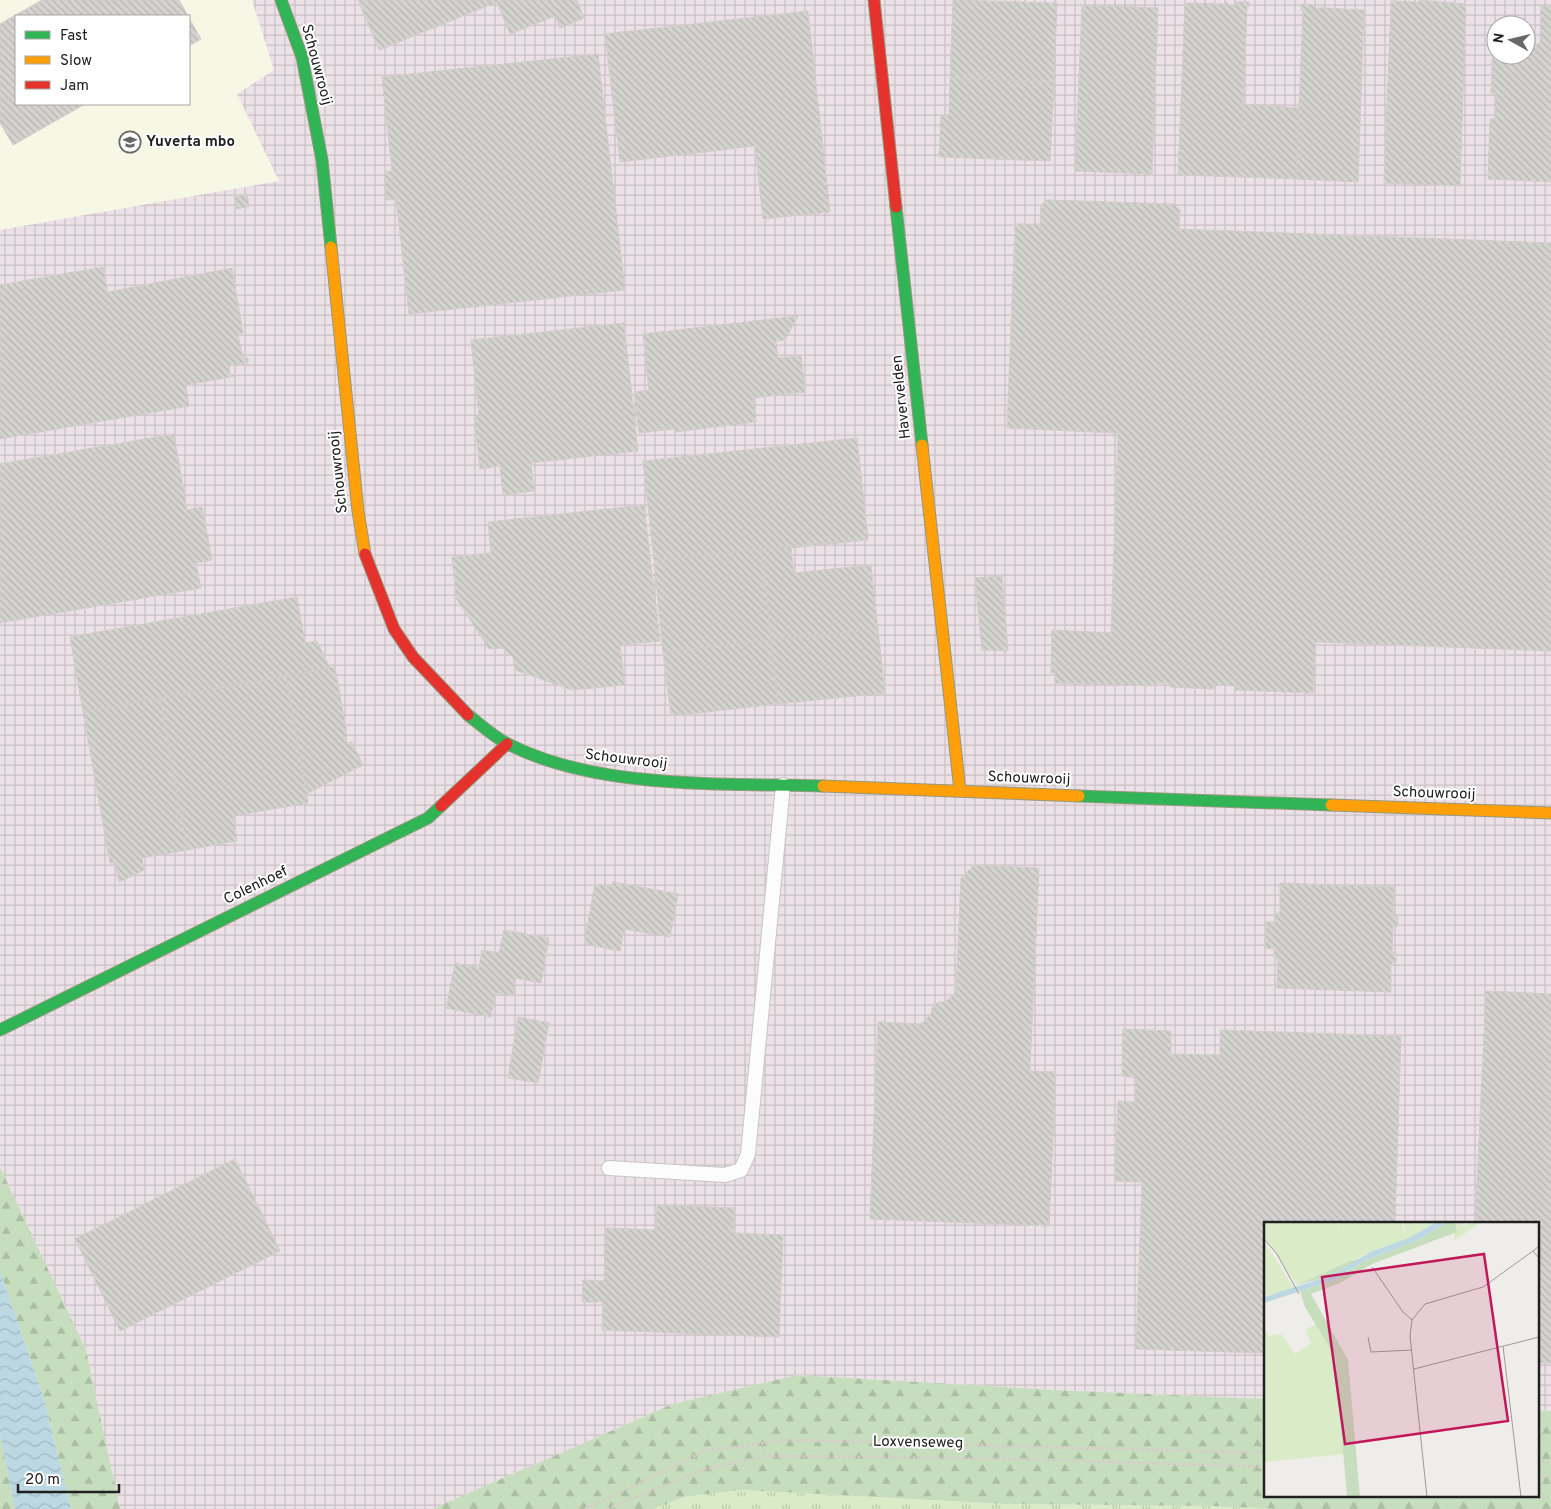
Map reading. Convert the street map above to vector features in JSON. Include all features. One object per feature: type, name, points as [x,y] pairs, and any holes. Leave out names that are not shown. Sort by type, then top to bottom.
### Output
[{"type":"street","name":"Schouwrooij","points":[[281,0],[302,57],[322,160],[358,511],[366,562],[394,629],[413,657],[462,710],[507,744],[583,771],[656,780],[1551,813]]},
{"type":"street","name":"Havervelden","points":[[874,0],[960,791]]},
{"type":"street","name":"Colenhoef","points":[[0,1030],[428,818],[507,744]]},
{"type":"lane","points":[[609,1168],[725,1175],[741,1170],[748,1154],[783,785]]},
{"type":"path","name":"Loxvenseweg","points":[[585,1509],[705,1451],[786,1440],[1264,1454]]},
{"type":"path","name":"Loxvenseweg","points":[[607,1509],[705,1469],[767,1456],[1018,1459],[1264,1468]]},
{"type":"path","points":[[1538,1462],[1551,1462]]},
{"type":"path","points":[[1538,1477],[1551,1477]]},
{"type":"shaded area","points":[[0,0],[1551,0],[1551,1411],[1538,1410],[1538,1222],[1264,1222],[1264,1399],[1055,1390],[797,1375],[673,1404],[432,1509],[120,1509],[86,1350],[0,1167]]},
{"type":"shaded area","name":"Yuverta mbo","points":[[0,0],[252,0],[274,70],[237,94],[279,181],[0,230]]},
{"type":"green space","points":[[0,1167],[86,1350],[120,1509],[71,1509],[44,1399],[0,1271]]},
{"type":"green space","points":[[797,1375],[1055,1390],[1264,1399],[1264,1496],[1538,1496],[1538,1410],[1551,1411],[1551,1509],[1279,1509],[1213,1506],[1005,1504],[741,1490],[683,1497],[654,1509],[432,1509],[673,1404]]},
{"type":"green space","points":[[0,1434],[15,1509],[0,1509]]},
{"type":"green space","points":[[741,1490],[1005,1504],[1213,1506],[1279,1509],[654,1509],[683,1497]]},
{"type":"water","points":[[0,1271],[44,1399],[71,1509],[15,1509],[0,1434]]},
{"type":"building","points":[[42,0],[179,0],[187,15],[16,15]]},
{"type":"building","points":[[358,0],[577,0],[584,18],[560,28],[555,16],[510,34],[497,2],[379,50]]},
{"type":"building","points":[[953,0],[1057,3],[1054,82],[950,78]]},
{"type":"building","points":[[1419,0],[1466,4],[1460,186],[1384,183],[1391,1],[1419,2]]},
{"type":"building","points":[[1226,1],[1228,5],[1236,5],[1236,2],[1249,2],[1249,7],[1247,7],[1240,177],[1178,175],[1185,3],[1225,4]]},
{"type":"building","points":[[1301,4],[1314,5],[1314,8],[1322,8],[1322,5],[1324,5],[1324,8],[1364,10],[1358,182],[1296,179],[1303,11],[1301,11]]},
{"type":"building","points":[[1082,5],[1158,8],[1152,174],[1075,171]]},
{"type":"building","points":[[1541,6],[1551,7],[1551,182],[1488,179],[1490,119],[1496,119],[1496,93],[1491,93],[1492,65],[1536,65],[1536,44],[1540,44]]},
{"type":"building","points":[[808,11],[830,212],[763,219],[755,146],[620,162],[605,34]]},
{"type":"building","points":[[15,15],[15,105],[83,105],[13,145],[0,123],[0,24]]},
{"type":"building","points":[[190,20],[201,39],[190,45]]},
{"type":"building","points":[[598,54],[625,290],[409,314],[396,199],[387,200],[384,172],[392,171],[382,77]]},
{"type":"building","points":[[950,78],[1054,82],[1050,161],[939,157],[941,116],[949,116]]},
{"type":"building","points":[[1243,104],[1299,108],[1296,179],[1240,177]]},
{"type":"building","points":[[247,194],[249,206],[237,209],[234,196]]},
{"type":"building","points":[[1047,200],[1173,204],[1180,210],[1179,229],[1551,243],[1551,651],[1316,642],[1313,693],[1235,690],[1235,686],[1213,685],[1213,689],[1170,687],[1170,683],[1157,683],[1157,686],[1055,683],[1055,673],[1051,673],[1052,630],[1111,633],[1118,433],[1007,428],[1015,224],[1040,224],[1041,205]]},
{"type":"building","points":[[103,267],[108,292],[232,268],[243,333],[238,334],[243,359],[248,358],[248,363],[229,366],[230,375],[235,374],[236,376],[186,385],[189,406],[0,439],[0,285]]},
{"type":"building","points":[[798,316],[785,340],[776,341],[778,358],[801,356],[805,392],[753,398],[756,422],[675,432],[674,429],[639,433],[634,392],[649,390],[643,334]]},
{"type":"building","points":[[624,323],[638,451],[531,463],[534,491],[503,495],[500,466],[480,469],[474,417],[479,416],[471,340]]},
{"type":"building","points":[[174,434],[187,510],[202,507],[212,560],[196,563],[201,588],[0,623],[0,464]]},
{"type":"building","points":[[857,438],[868,538],[654,561],[643,461]]},
{"type":"building","points":[[644,505],[660,641],[620,645],[625,685],[572,690],[515,670],[513,657],[502,648],[489,649],[456,598],[452,557],[491,553],[488,522]]},
{"type":"building","points":[[868,538],[868,540],[791,548],[794,573],[871,565],[878,629],[771,640],[761,549]]},
{"type":"building","points":[[761,549],[771,640],[663,652],[654,561]]},
{"type":"building","points":[[1002,576],[1008,651],[982,650],[975,578]]},
{"type":"building","points":[[297,597],[305,643],[317,641],[330,668],[83,712],[70,637]]},
{"type":"building","points":[[878,629],[885,693],[778,704],[771,640]]},
{"type":"building","points":[[771,640],[778,704],[671,716],[663,652]]},
{"type":"building","points":[[335,667],[347,734],[346,743],[352,742],[363,765],[306,794],[286,676]]},
{"type":"building","points":[[286,676],[308,803],[233,816],[237,841],[187,850],[160,698]]},
{"type":"building","points":[[160,698],[187,850],[142,858],[144,870],[119,882],[115,863],[110,863],[83,712]]},
{"type":"building","points":[[974,865],[1039,868],[1030,1071],[1056,1072],[1049,1226],[870,1219],[878,1022],[921,1024],[931,1014],[932,1008],[938,1002],[945,1002],[956,992],[961,878]]},
{"type":"building","points":[[613,882],[678,894],[670,937],[624,929],[620,951],[584,944],[595,884],[612,887]]},
{"type":"building","points":[[1280,883],[1394,887],[1393,917],[1398,917],[1397,927],[1393,926],[1392,953],[1396,953],[1396,963],[1391,963],[1391,992],[1277,988],[1278,959],[1274,958],[1274,949],[1265,948],[1266,922],[1275,922],[1275,913],[1280,913]]},
{"type":"building","points":[[504,930],[549,938],[541,983],[516,978],[513,996],[495,993],[491,1017],[446,1008],[455,963],[479,968],[482,950],[499,953]]},
{"type":"building","points":[[1486,991],[1551,994],[1551,1363],[1538,1363],[1538,1222],[1475,1222]]},
{"type":"building","points":[[518,1017],[549,1023],[538,1083],[508,1078]]},
{"type":"building","points":[[1123,1029],[1171,1031],[1171,1054],[1220,1055],[1220,1030],[1401,1036],[1395,1222],[1264,1222],[1264,1353],[1136,1349],[1142,1182],[1115,1181],[1118,1101],[1135,1102],[1136,1078],[1122,1076]]},
{"type":"building","points":[[235,1159],[280,1251],[120,1331],[75,1239]]},
{"type":"building","points":[[657,1205],[734,1208],[733,1233],[783,1235],[779,1337],[602,1330],[603,1302],[582,1302],[583,1280],[604,1281],[606,1228],[656,1230]]},
{"type":"traffic: fast","points":[[281,0],[302,57],[322,160],[331,247]]},
{"type":"traffic: fast","points":[[896,207],[922,445]]},
{"type":"traffic: fast","points":[[468,715],[508,744],[543,759],[581,770],[621,777],[704,784],[823,786]]},
{"type":"traffic: fast","points":[[1079,796],[1331,805]]},
{"type":"traffic: fast","points":[[0,1030],[428,818],[441,806]]},
{"type":"traffic: slow","points":[[331,247],[358,511],[365,554]]},
{"type":"traffic: slow","points":[[922,445],[960,791]]},
{"type":"traffic: slow","points":[[823,786],[1079,796]]},
{"type":"traffic: slow","points":[[1331,805],[1551,813]]},
{"type":"traffic: jam","points":[[874,0],[896,207]]},
{"type":"traffic: jam","points":[[365,554],[394,629],[413,657],[468,715]]},
{"type":"traffic: jam","points":[[441,806],[507,744]]},
{"type":"place","name":"Yuverta mbo","points":[[130,142]]}]
